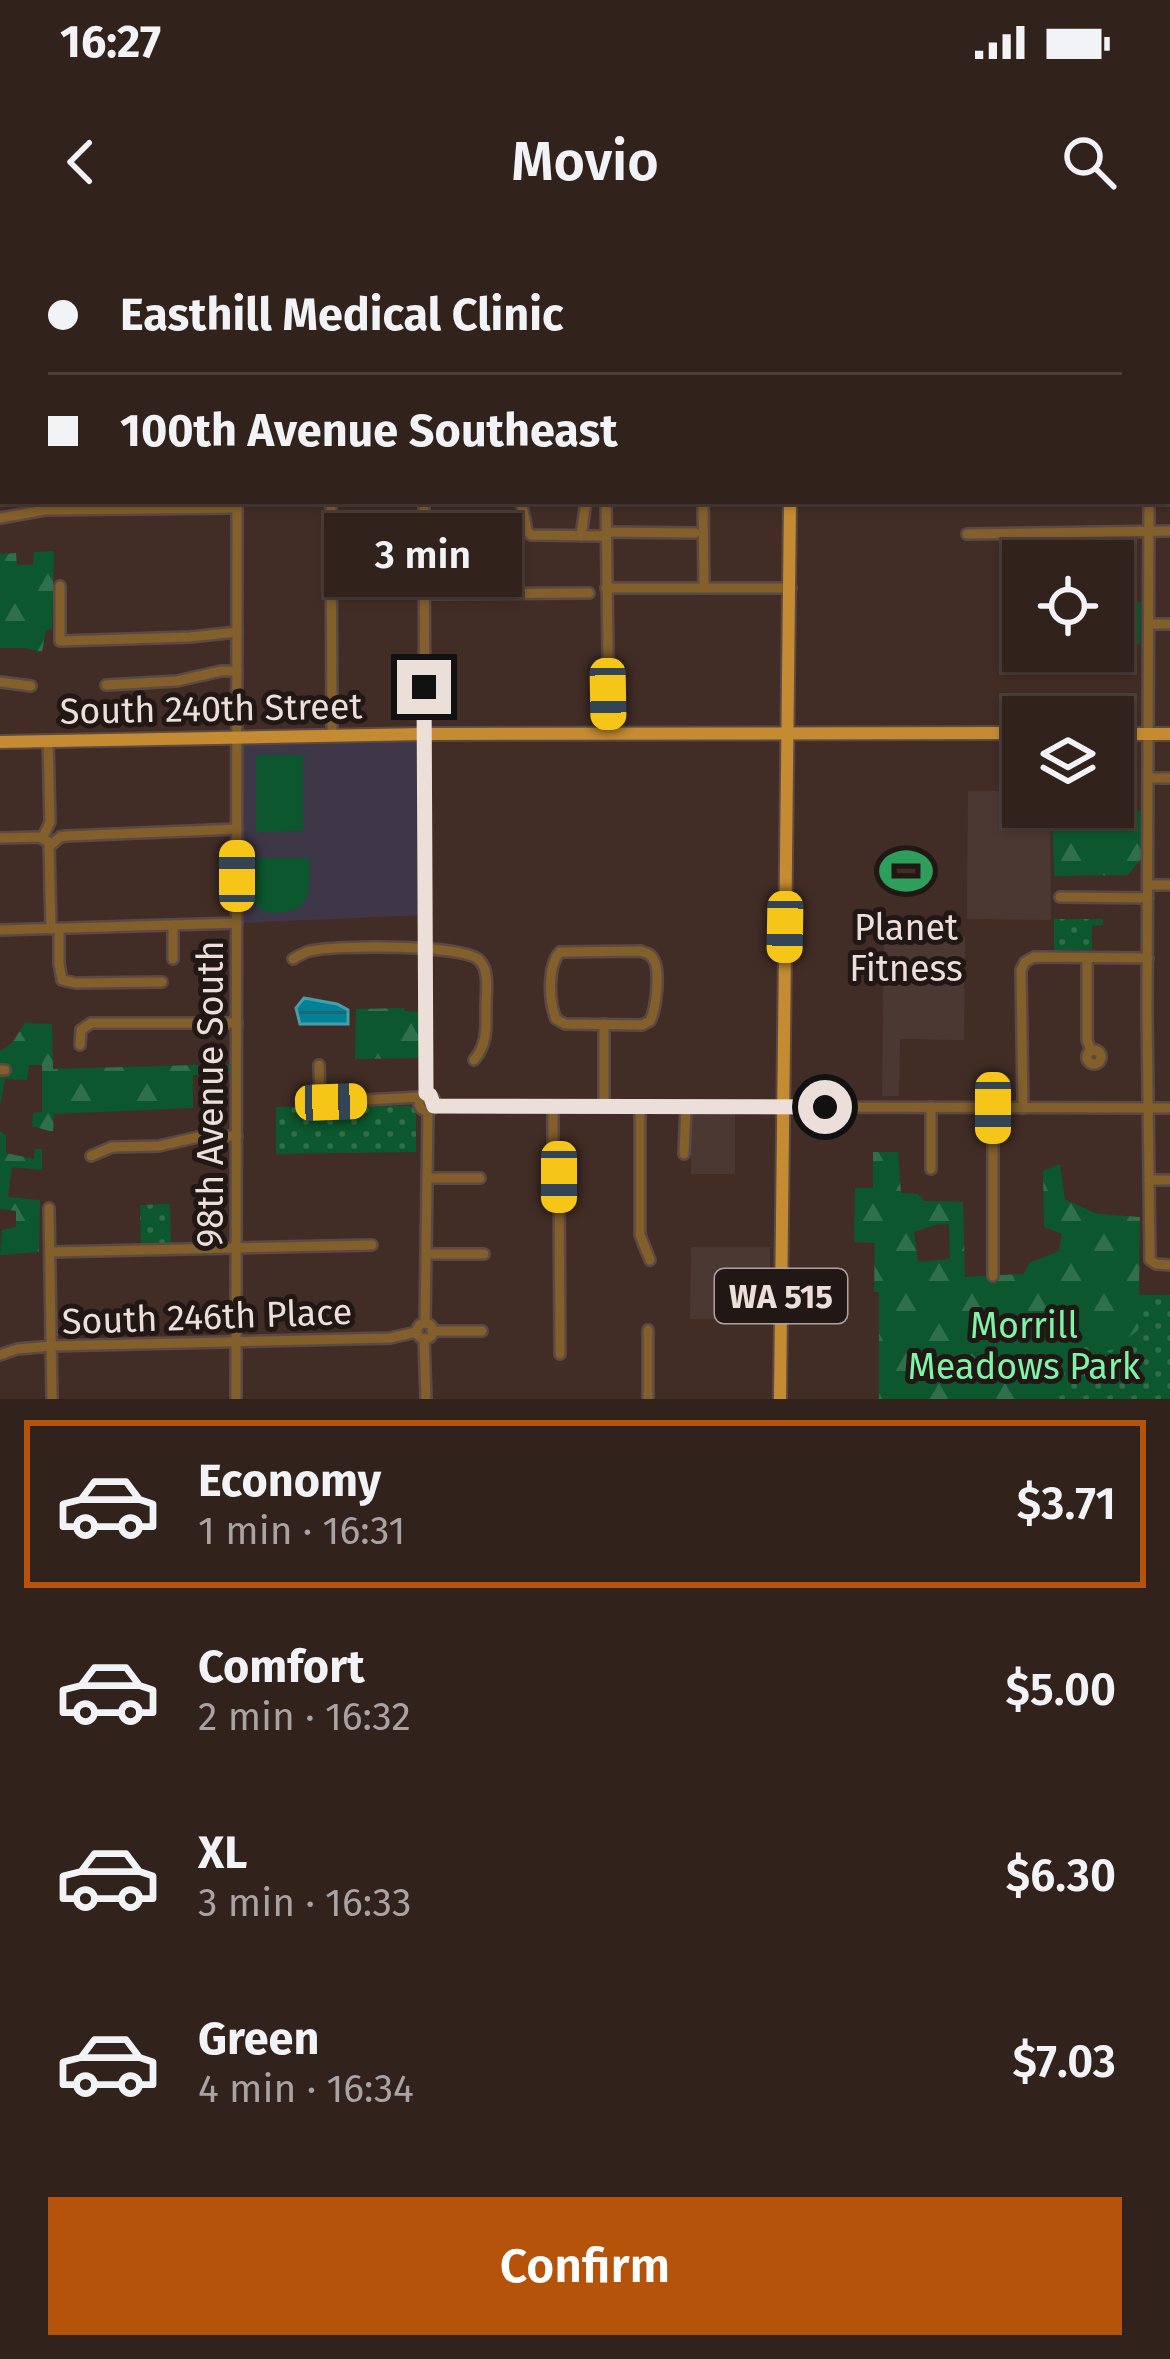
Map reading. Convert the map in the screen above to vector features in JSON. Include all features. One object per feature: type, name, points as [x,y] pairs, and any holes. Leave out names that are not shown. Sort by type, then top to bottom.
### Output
[{"type":"main road","name":"WA 515","points":[[780,1399],[790,504]]},
{"type":"main road","name":"South 240th Street","points":[[0,742],[424,734],[1002,733]]},
{"type":"main road","points":[[1134,734],[1170,734]]},
{"type":"street","points":[[331,504],[332,735]]},
{"type":"street","points":[[424,504],[424,1111],[553,1106],[1170,1108]]},
{"type":"street","points":[[522,504],[531,535],[695,533]]},
{"type":"street","points":[[581,536],[586,504]]},
{"type":"street","points":[[606,504],[600,592],[608,733]]},
{"type":"street","points":[[703,504],[704,588]]},
{"type":"street","points":[[1148,504],[1149,778],[1159,885],[1148,898],[1150,1260],[1170,1265]]},
{"type":"street","points":[[0,518],[118,505],[237,505]]},
{"type":"street","name":"98th Avenue South","points":[[236,1399],[237,505]]},
{"type":"street","points":[[967,534],[1170,531]]},
{"type":"street","points":[[60,586],[60,641],[237,632]]},
{"type":"street","points":[[425,594],[790,588]]},
{"type":"street","points":[[1149,624],[1170,624]]},
{"type":"street","points":[[106,685],[177,681],[236,671]]},
{"type":"street","points":[[0,682],[32,686]]},
{"type":"street","points":[[48,741],[47,841],[62,980],[161,982]]},
{"type":"street","points":[[1149,778],[1170,778]]},
{"type":"street","points":[[0,838],[47,841],[66,836],[237,829]]},
{"type":"street","points":[[1060,897],[1148,898]]},
{"type":"street","points":[[0,930],[237,923]]},
{"type":"street","points":[[172,925],[173,959]]},
{"type":"street","points":[[293,959],[314,950],[425,947],[480,961],[485,973],[485,1041],[475,1060]]},
{"type":"street","points":[[566,951],[641,951],[651,956],[656,964],[653,1017],[643,1025],[604,1024],[565,1024],[556,1019],[552,964],[556,956],[566,951]]},
{"type":"street","points":[[1023,1108],[1024,962],[1034,957],[1148,958]]},
{"type":"street","points":[[1087,958],[1090,1051]]},
{"type":"street","points":[[80,1046],[81,1030],[91,1023],[237,1023]]},
{"type":"street","points":[[604,1024],[604,1107]]},
{"type":"street","points":[[319,1064],[319,1088],[328,1102],[423,1095]]},
{"type":"street","points":[[553,1106],[553,1156],[559,1177],[560,1354]]},
{"type":"street","points":[[640,1107],[640,1234],[650,1260]]},
{"type":"street","points":[[684,1154],[686,1107]]},
{"type":"street","points":[[931,1168],[932,1107]]},
{"type":"street","points":[[993,1108],[993,1276]]},
{"type":"street","points":[[426,1399],[431,1109]]},
{"type":"street","points":[[91,1156],[112,1147],[237,1136]]},
{"type":"street","points":[[427,1178],[480,1178]]},
{"type":"street","points":[[1149,1180],[1170,1180]]},
{"type":"street","points":[[49,1208],[52,1399]]},
{"type":"street","points":[[50,1252],[372,1245]]},
{"type":"street","points":[[426,1254],[484,1253]]},
{"type":"street","points":[[648,1330],[648,1399]]},
{"type":"street","name":"South 246th Place","points":[[0,1355],[52,1346],[390,1338],[425,1331],[482,1331]]},
{"type":"shaded area","points":[[424,734],[425,915],[237,923],[237,737]]},
{"type":"shaded area","points":[[968,791],[1002,791],[1002,828],[1050,828],[1051,920],[967,919]]},
{"type":"shaded area","points":[[884,918],[923,918],[923,933],[965,936],[964,1040],[900,1039],[899,1096],[882,1096]]},
{"type":"shaded area","points":[[690,1113],[735,1114],[735,1174],[691,1174]]},
{"type":"shaded area","points":[[691,1247],[770,1247],[770,1319],[690,1319]]},
{"type":"green space","points":[[54,551],[52,629],[46,630],[42,652],[0,648],[0,554],[16,553],[17,565],[33,565],[34,552]]},
{"type":"green space","points":[[1134,602],[1141,602],[1140,644],[1134,644]]},
{"type":"green space","points":[[256,755],[303,755],[303,831],[256,832]]},
{"type":"green space","points":[[1134,811],[1141,811],[1141,859],[1128,875],[1054,876],[1053,828],[1134,828]]},
{"type":"green space","points":[[257,858],[309,858],[308,894],[300,907],[270,913],[255,904]]},
{"type":"green space","points":[[1054,919],[1103,919],[1103,925],[1092,926],[1092,950],[1054,950]]},
{"type":"green space","points":[[356,1009],[423,1012],[423,1058],[355,1059]]},
{"type":"green space","points":[[25,1023],[52,1024],[53,1069],[232,1064],[232,1074],[193,1075],[193,1108],[54,1114],[53,1132],[32,1126],[33,1113],[42,1112],[42,1065],[29,1065],[27,1080],[5,1079],[0,1106],[0,1051],[12,1043]]},
{"type":"green space","points":[[416,1106],[416,1152],[276,1154],[276,1107]]},
{"type":"green space","points":[[0,1131],[6,1136],[6,1153],[34,1159],[35,1149],[42,1149],[42,1170],[12,1167],[8,1197],[40,1200],[39,1252],[0,1255],[2,1230],[16,1227],[16,1211],[0,1209]]},
{"type":"green space","points":[[873,1152],[898,1152],[901,1193],[918,1194],[924,1201],[963,1202],[965,1277],[1024,1274],[1029,1263],[1059,1251],[1062,1234],[1044,1227],[1043,1171],[1060,1164],[1065,1200],[1098,1214],[1140,1217],[1139,1294],[1144,1307],[1138,1330],[1114,1349],[1102,1352],[1090,1341],[1070,1339],[1065,1346],[1064,1384],[1055,1399],[879,1399],[875,1243],[854,1242],[855,1188],[873,1188]],"holes":[[[949,1224],[950,1259],[918,1262],[914,1232]]]},
{"type":"green space","points":[[170,1204],[171,1244],[141,1245],[140,1205]]},
{"type":"green space","name":"Morrill Meadows Park","points":[[879,1292],[1170,1295],[1170,1399],[879,1399]]},
{"type":"water","points":[[304,998],[348,1010],[348,1024],[300,1024],[296,1008]]},
{"type":"place","name":"Planet Fitness","points":[[906,871]]},
{"type":"route","points":[[424,687],[426,1093],[434,1106],[825,1107]]}]
